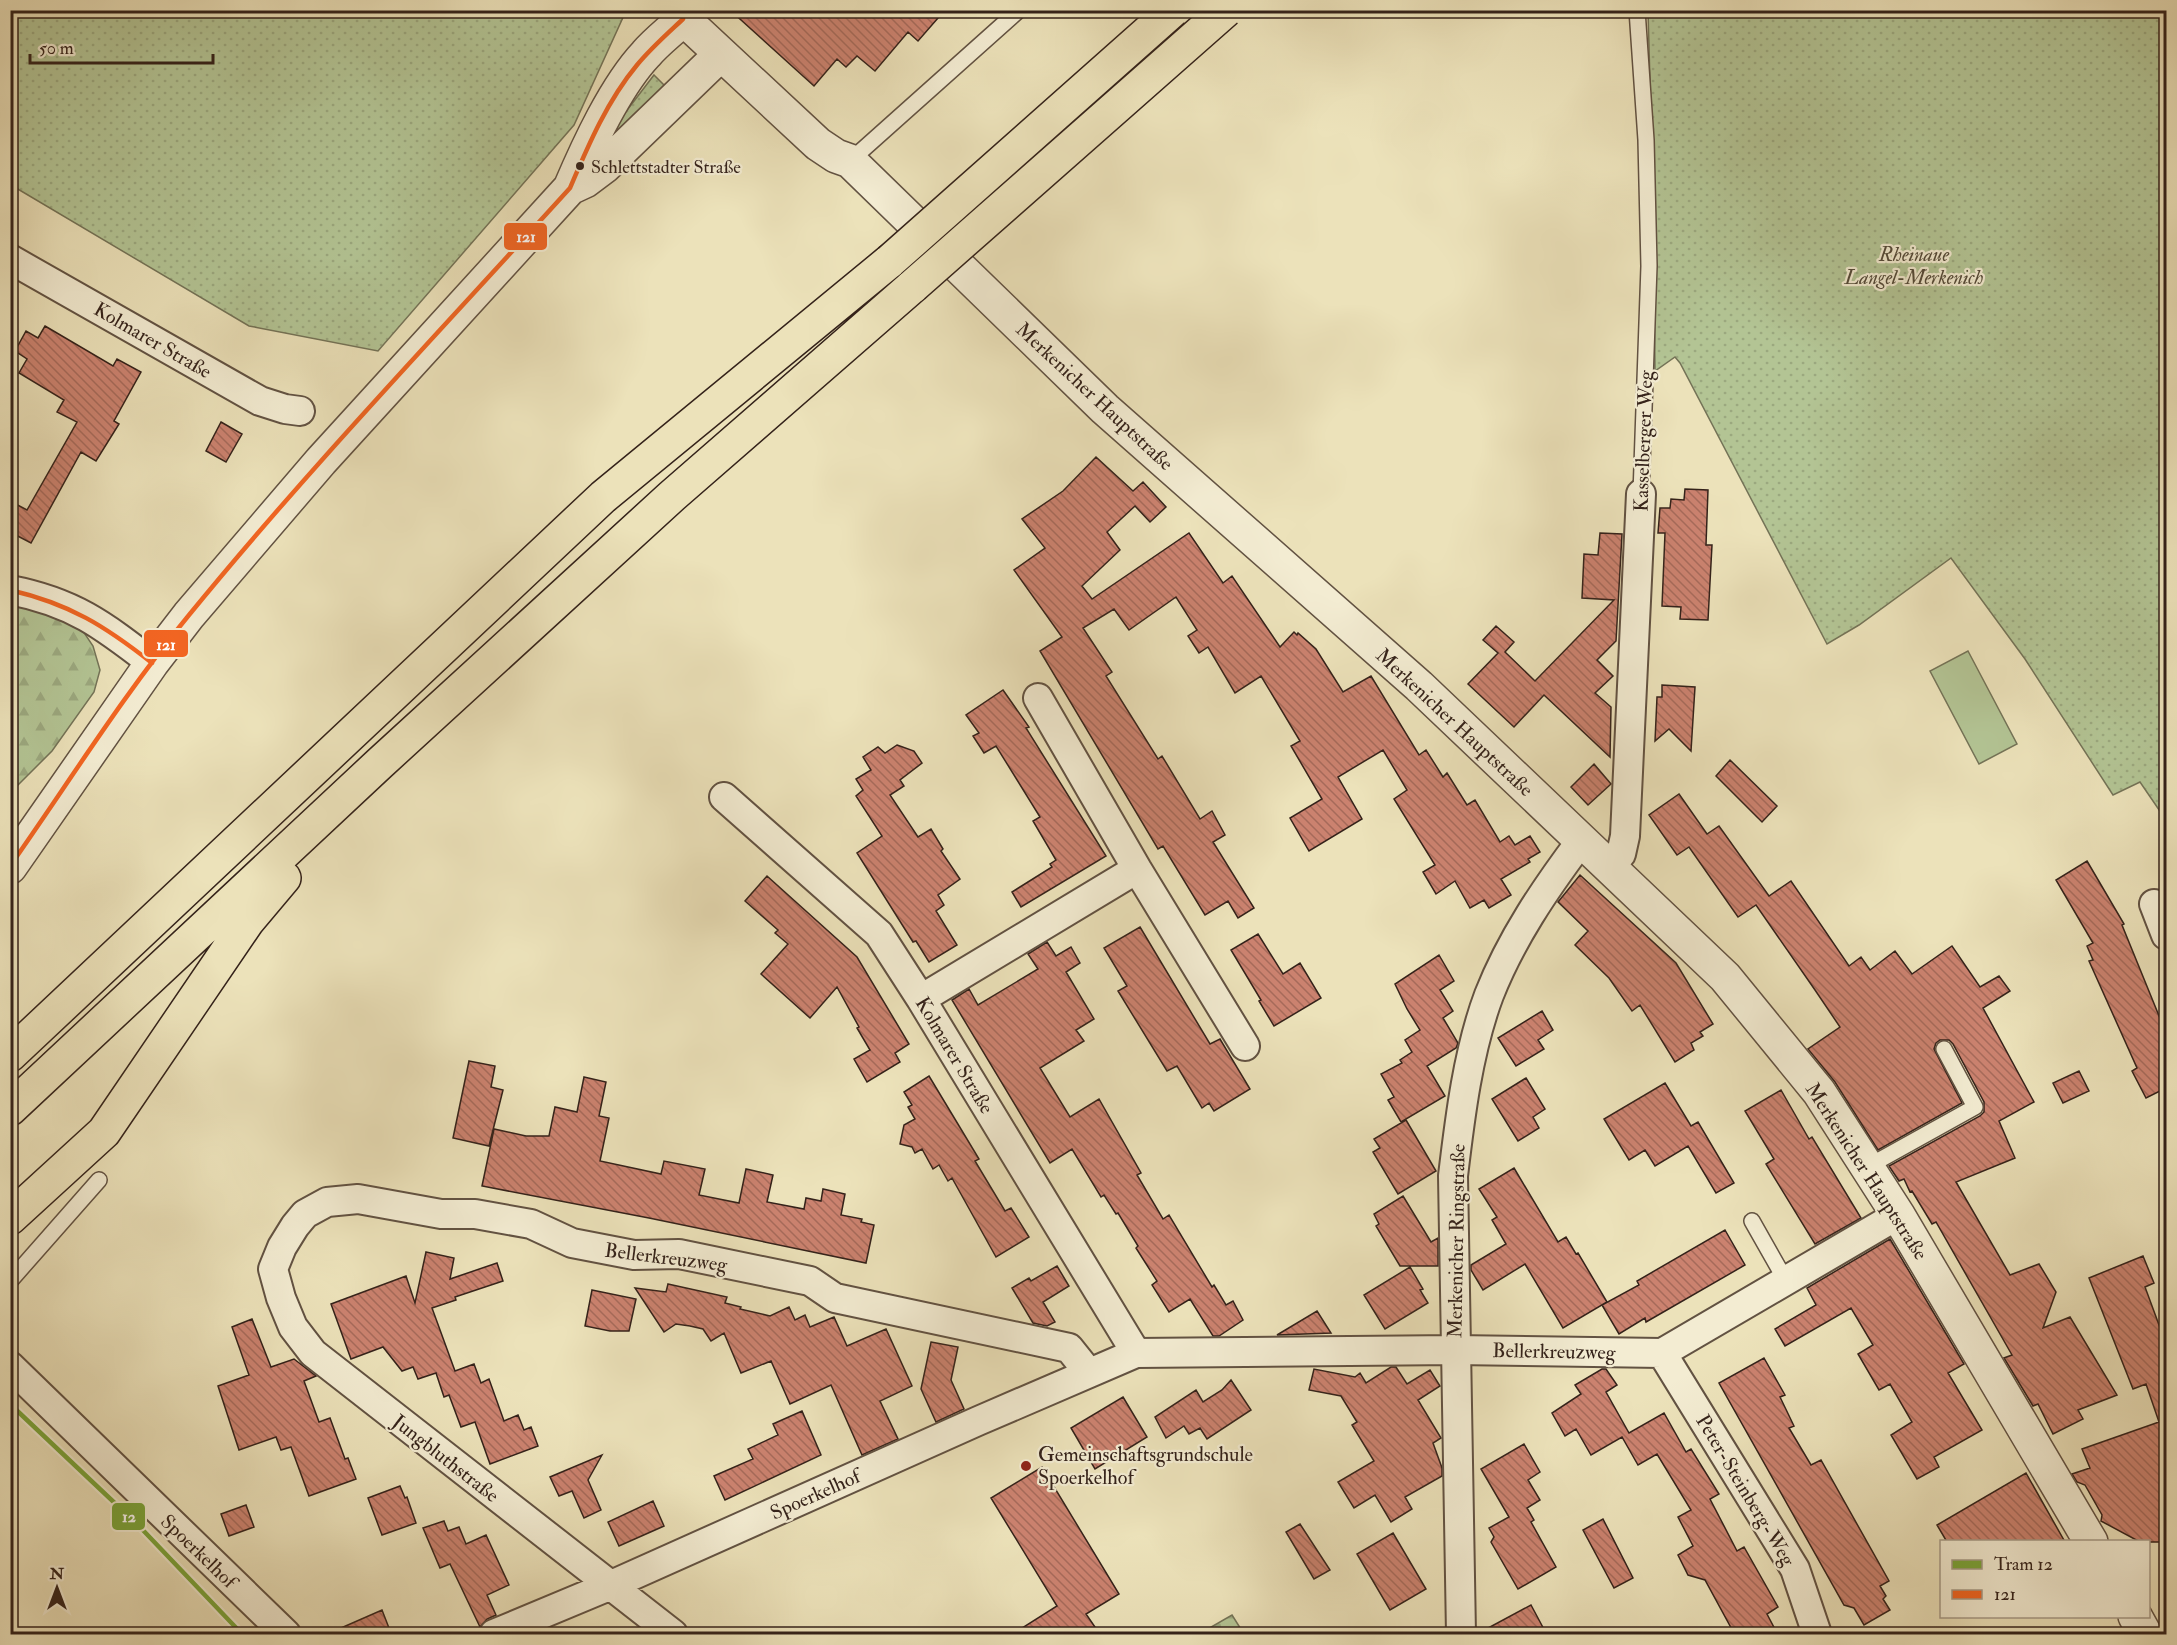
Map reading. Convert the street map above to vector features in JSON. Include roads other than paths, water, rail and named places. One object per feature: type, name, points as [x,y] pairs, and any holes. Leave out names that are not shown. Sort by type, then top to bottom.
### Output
[{"type":"highway","points":[[10,1054],[603,497],[890,261],[1173,10]]},
{"type":"highway","points":[[10,1109],[379,764],[672,496],[1226,10]]},
{"type":"highway","points":[[10,1218],[104,1132],[247,922],[379,764]]},
{"type":"street","name":"Merkenicher Hauptstraße","points":[[684,13],[721,54],[818,144],[836,156],[850,161],[1105,409],[1419,686],[1725,977],[1819,1092],[1898,1215],[2090,1540]]},
{"type":"street","points":[[10,867],[152,663],[189,615],[321,461],[570,188],[590,143],[624,84],[645,55],[684,13]]},
{"type":"street","points":[[570,188],[585,181],[605,166],[721,54]]},
{"type":"street","name":"Kolmarer Straße","points":[[10,260],[260,401],[300,411]]},
{"type":"street","name":"Kasselberger Weg","points":[[1608,867],[1621,854],[1625,836],[1641,495]]},
{"type":"street","points":[[10,590],[65,605],[85,615],[152,663]]},
{"type":"street","points":[[1038,698],[1137,869],[1245,1046]]},
{"type":"street","name":"Kolmarer Straße","points":[[724,796],[879,934],[921,999],[1136,1353]]},
{"type":"street","name":"Merkenicher Ringstraße","points":[[1461,1635],[1454,1176],[1461,1111],[1479,1030],[1489,996],[1503,963],[1529,915],[1581,841]]},
{"type":"street","points":[[921,999],[1137,869]]},
{"type":"street","points":[[2154,904],[2166,935]]},
{"type":"street","name":"Bellerkreuzweg","points":[[282,1247],[305,1214],[327,1202],[357,1199],[441,1214],[475,1214],[531,1224],[572,1243],[582,1245],[634,1255],[679,1254],[810,1281],[835,1299],[1069,1348],[1089,1373]]},
{"type":"street","points":[[1662,1353],[1898,1215]]},
{"type":"street","name":"Jungbluthstraße","points":[[282,1247],[273,1269],[281,1298],[293,1327],[313,1353],[673,1635]]},
{"type":"street","name":"Bellerkreuzweg","points":[[1136,1353],[1455,1350],[1662,1353]]},
{"type":"street","name":"Spoerkelhof","points":[[494,1635],[1136,1353]]},
{"type":"street","name":"Peter-Steinberg-Weg","points":[[1662,1353],[1795,1569],[1817,1635]]},
{"type":"street","name":"Spoerkelhof","points":[[10,1365],[286,1635]]},
{"type":"street","points":[[2135,1618],[2145,1635]]},
{"type":"lane","points":[[850,161],[1019,10]]},
{"type":"lane","name":"Kasselberger Weg","points":[[1637,10],[1647,140],[1649,266],[1641,495]]},
{"type":"lane","points":[[1867,1167],[1975,1107],[1944,1048]]},
{"type":"lane","points":[[10,1281],[99,1180]]},
{"type":"lane","points":[[1752,1221],[1786,1281]]},
{"type":"tram line","name":"12","points":[[10,1404],[139,1526],[242,1634]]},
{"type":"place","name":"Schlettstadter Straße","points":[[580,166]]},
{"type":"place","name":"Gemeinschaftsgrundschule Spoerkelhof","points":[[1026,1466]]},
{"type":"park label","name":"Rheinaue Langel-Merkenich","points":[[1914,266]]}]
